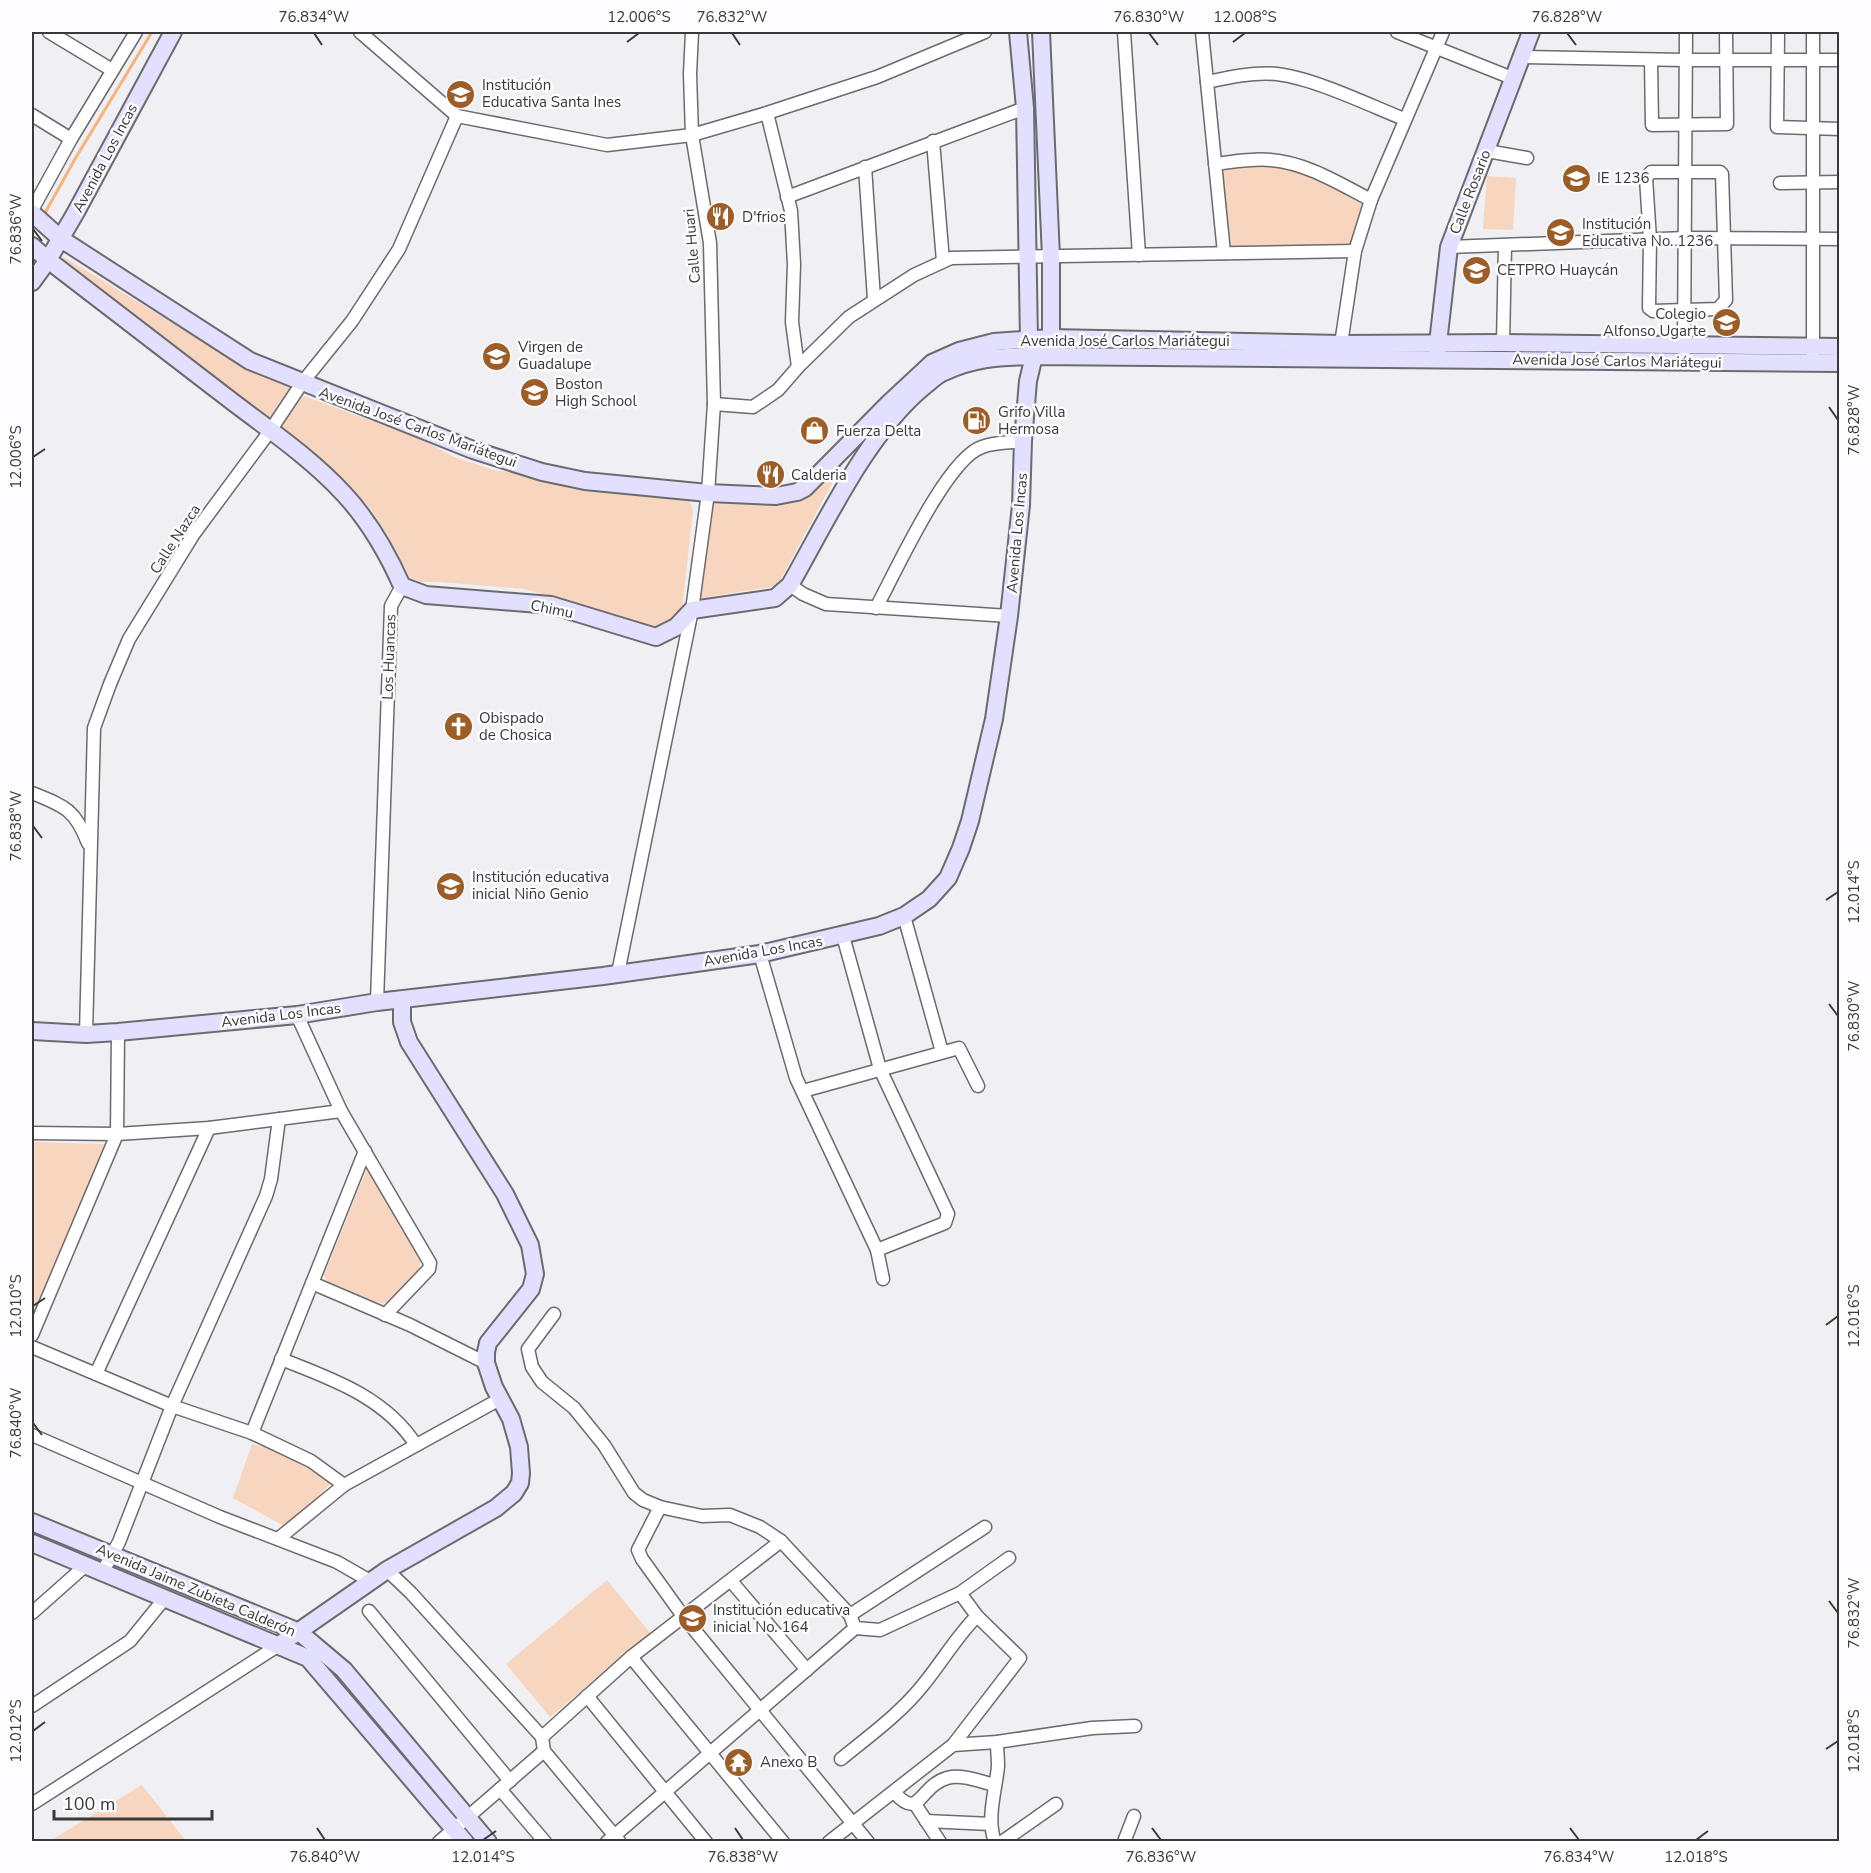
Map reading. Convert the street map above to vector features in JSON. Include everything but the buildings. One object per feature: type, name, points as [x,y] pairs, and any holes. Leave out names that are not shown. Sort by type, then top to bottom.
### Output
[{"type":"main road","name":"Avenida Los Incas","points":[[32,282],[61,238],[173,32]]},
{"type":"main road","name":"Avenida Los Incas","points":[[32,1031],[86,1034],[297,1015],[377,1002],[760,954],[879,926],[904,916],[929,900],[948,878],[962,848],[970,821],[994,719],[1022,505],[1023,441],[1031,348],[1024,108],[1018,32]]},
{"type":"main road","points":[[1041,32],[1051,257],[1051,338]]},
{"type":"main road","name":"Calle Rosario","points":[[1437,351],[1449,247],[1531,32]]},
{"type":"main road","name":"Avenida José Carlos Mariátegui","points":[[32,212],[61,238],[250,361],[302,383],[436,437],[542,472],[585,481],[708,493],[776,496],[805,488],[932,363],[959,351],[994,342],[1031,348],[1813,355],[1839,363]]},
{"type":"main road","points":[[32,246],[319,469],[368,523],[383,547],[402,586]]},
{"type":"main road","name":"Avenida José Carlos Mariátegui","points":[[790,585],[856,470],[884,428],[910,398],[941,373],[964,363],[1031,348],[1051,338],[1341,344],[1437,351],[1503,343],[1684,354]]},
{"type":"main road","name":"Avenida José Carlos Mariátegui","points":[[1813,355],[1839,347]]},
{"type":"main road","points":[[692,610],[775,598],[790,585]]},
{"type":"main road","name":"Chimu","points":[[402,586],[426,595],[551,605],[656,637],[676,627],[692,610]]},
{"type":"main road","points":[[279,1645],[387,1570],[496,1508],[514,1493],[520,1483],[519,1447],[511,1419],[500,1399],[486,1363],[486,1352],[488,1343],[531,1289],[535,1274],[531,1252],[505,1194],[409,1042],[402,1022],[402,1000]]},
{"type":"main road","name":"Avenida Jaime Zubieta Calderón","points":[[32,1522],[299,1632],[344,1670],[488,1842]]},
{"type":"main road","name":"Avenida Jaime Zubieta Calderón","points":[[32,1544],[308,1658],[465,1842]]},
{"type":"street","points":[[49,32],[112,70]]},
{"type":"street","points":[[32,212],[71,139],[136,32]]},
{"type":"street","points":[[360,32],[457,116],[607,145],[692,135],[766,113],[877,77],[985,32]]},
{"type":"street","name":"Calle Huari","points":[[618,973],[692,610],[708,493],[714,404],[710,243],[692,135],[690,74],[692,32]]},
{"type":"street","points":[[1124,32],[1138,255]]},
{"type":"street","points":[[1202,32],[1224,253]]},
{"type":"street","points":[[1397,32],[1512,78]]},
{"type":"street","points":[[1341,344],[1355,250],[1371,200],[1443,32]]},
{"type":"street","points":[[1684,354],[1686,32]]},
{"type":"street","points":[[1651,60],[1652,125],[1727,124],[1726,32]]},
{"type":"street","points":[[1778,32],[1777,128],[1839,129]]},
{"type":"street","points":[[1813,32],[1811,239],[1813,355]]},
{"type":"street","points":[[1521,57],[1839,60]]},
{"type":"street","points":[[1208,82],[1234,76],[1276,74],[1296,78],[1404,119]]},
{"type":"street","points":[[787,197],[1024,108]]},
{"type":"street","points":[[766,113],[791,211],[794,264],[792,322],[798,367]]},
{"type":"street","points":[[32,115],[71,139]]},
{"type":"street","name":"Calle Nazca","points":[[86,1034],[94,728],[110,684],[129,639],[192,535],[270,431],[302,383],[352,321],[399,249],[457,116]]},
{"type":"street","points":[[933,141],[943,261]]},
{"type":"street","points":[[1486,151],[1527,158]]},
{"type":"street","points":[[1215,165],[1242,160],[1271,160],[1297,165],[1329,178],[1371,200]]},
{"type":"street","points":[[865,167],[874,299]]},
{"type":"street","points":[[1651,172],[1686,172],[1720,172],[1722,174],[1724,303],[1718,309],[1653,310],[1649,308],[1650,239],[1646,178],[1651,172]]},
{"type":"street","points":[[1780,183],[1839,182]]},
{"type":"street","points":[[1449,247],[1686,238],[1839,239]]},
{"type":"street","points":[[1503,343],[1505,246]]},
{"type":"street","points":[[714,404],[753,406],[778,390],[849,317],[914,275],[951,258],[1355,250]]},
{"type":"street","points":[[876,608],[939,490],[966,456],[981,447],[1023,441]]},
{"type":"street","points":[[790,585],[803,594],[826,604],[1009,616]]},
{"type":"street","name":"Los Huancas","points":[[377,1002],[391,606],[402,586]]},
{"type":"street","points":[[32,793],[62,805],[81,824],[90,850]]},
{"type":"street","points":[[904,916],[942,1052]]},
{"type":"street","points":[[843,936],[880,1069],[948,1214],[945,1223],[877,1250]]},
{"type":"street","points":[[760,954],[796,1078],[877,1250],[883,1279]]},
{"type":"street","points":[[297,1015],[341,1111],[430,1263],[429,1269],[385,1315]]},
{"type":"street","points":[[32,1335],[117,1134],[118,1032]]},
{"type":"street","points":[[803,1091],[958,1048],[978,1086]]},
{"type":"street","points":[[32,1133],[117,1134],[209,1128],[341,1111]]},
{"type":"street","points":[[102,1573],[119,1542],[172,1406],[266,1196],[271,1179],[279,1119]]},
{"type":"street","points":[[96,1374],[209,1128]]},
{"type":"street","points":[[252,1433],[365,1151]]},
{"type":"street","points":[[312,1283],[486,1363]]},
{"type":"street","points":[[554,1314],[528,1350],[532,1367],[542,1382],[574,1408],[604,1445],[634,1493],[643,1500],[660,1507],[702,1516],[730,1515],[760,1527],[781,1541],[850,1615],[855,1628]]},
{"type":"street","points":[[32,1347],[172,1406],[252,1433],[311,1461],[344,1485]]},
{"type":"street","points":[[281,1359],[327,1376],[365,1395],[388,1412],[406,1430],[416,1445]]},
{"type":"street","points":[[278,1539],[344,1485],[500,1399]]},
{"type":"street","points":[[32,1435],[220,1517],[338,1562],[370,1581]]},
{"type":"street","points":[[660,1507],[643,1537],[639,1550],[642,1559],[683,1616],[868,1842]]},
{"type":"street","points":[[850,1615],[985,1527]]},
{"type":"street","points":[[542,1737],[631,1657],[781,1541]]},
{"type":"street","points":[[387,1570],[411,1593],[542,1737],[544,1751],[614,1839],[710,1752],[855,1628],[880,1630],[960,1593],[1010,1558]]},
{"type":"street","points":[[32,1613],[85,1566]]},
{"type":"street","points":[[731,1581],[807,1670]]},
{"type":"street","points":[[829,1842],[953,1745],[1020,1658],[977,1616],[960,1593]]},
{"type":"street","points":[[32,1706],[130,1641],[165,1598]]},
{"type":"street","points":[[369,1611],[505,1785],[545,1842]]},
{"type":"street","points":[[841,1759],[902,1708],[923,1685],[960,1633],[977,1616]]},
{"type":"street","points":[[32,1804],[279,1645]]},
{"type":"street","points":[[631,1657],[783,1842]]},
{"type":"street","points":[[587,1696],[706,1842]]},
{"type":"street","points":[[953,1745],[997,1742],[1092,1728],[1135,1726]]},
{"type":"street","points":[[995,1842],[992,1824],[994,1785],[998,1766],[997,1742]]},
{"type":"street","points":[[439,1842],[544,1751]]},
{"type":"street","points":[[894,1792],[909,1805],[915,1804],[932,1785],[947,1778],[964,1777],[994,1785]]},
{"type":"street","points":[[915,1804],[940,1842]]},
{"type":"street","points":[[1002,1842],[1056,1804]]},
{"type":"street","points":[[1124,1842],[1134,1816]]},
{"type":"street","points":[[926,1821],[992,1824]]},
{"type":"shaded area","points":[[1255,165],[1299,172],[1367,203],[1351,249],[1226,250],[1220,171]]},
{"type":"shaded area","points":[[1487,176],[1516,178],[1513,230],[1483,229]]},
{"type":"shaded area","points":[[64,257],[189,333],[294,389],[263,430],[59,259]]},
{"type":"shaded area","points":[[304,396],[421,439],[454,457],[494,470],[684,498],[690,502],[693,510],[680,615],[669,623],[652,627],[525,589],[421,582],[410,578],[394,546],[370,508],[334,476],[278,433],[287,412]]},
{"type":"shaded area","points":[[847,456],[777,586],[700,598],[714,504],[782,505],[795,499]]},
{"type":"shaded area","points":[[32,1142],[104,1144],[32,1330]]},
{"type":"shaded area","points":[[368,1166],[421,1256],[419,1270],[393,1300],[387,1303],[371,1302],[332,1286],[324,1275]]},
{"type":"shaded area","points":[[252,1444],[292,1457],[329,1479],[330,1484],[288,1528],[233,1498]]},
{"type":"shaded area","points":[[607,1580],[651,1634],[550,1717],[506,1664]]},
{"type":"shaded area","points":[[142,1785],[186,1841],[50,1841]]},
{"type":"waterway","points":[[45,213],[152,32]]},
{"type":"place","name":"Institución Educativa Santa Ines","points":[[461,94]]},
{"type":"place","name":"IE 1236","points":[[1576,178]]},
{"type":"place","name":"D'frios","points":[[721,217]]},
{"type":"place","name":"Institución Educativa No. 1236","points":[[1561,233]]},
{"type":"place","name":"CETPRO Huaycán","points":[[1476,270]]},
{"type":"place","name":"Colegio Alfonso Ugarte","points":[[1727,323]]},
{"type":"place","name":"Virgen de Guadalupe","points":[[497,356]]},
{"type":"place","name":"Boston High School","points":[[534,393]]},
{"type":"place","name":"Grifo Villa Hermosa","points":[[977,421]]},
{"type":"place","name":"Fuerza Delta","points":[[815,431]]},
{"type":"place","name":"Calderia","points":[[770,475]]},
{"type":"place","name":"Obispado de Chosica","points":[[458,727]]},
{"type":"place","name":"Institución educativa inicial Niño Genio","points":[[451,886]]},
{"type":"place","name":"Institución educativa inicial No. 164","points":[[692,1619]]},
{"type":"place","name":"Anexo B","points":[[739,1762]]}]
